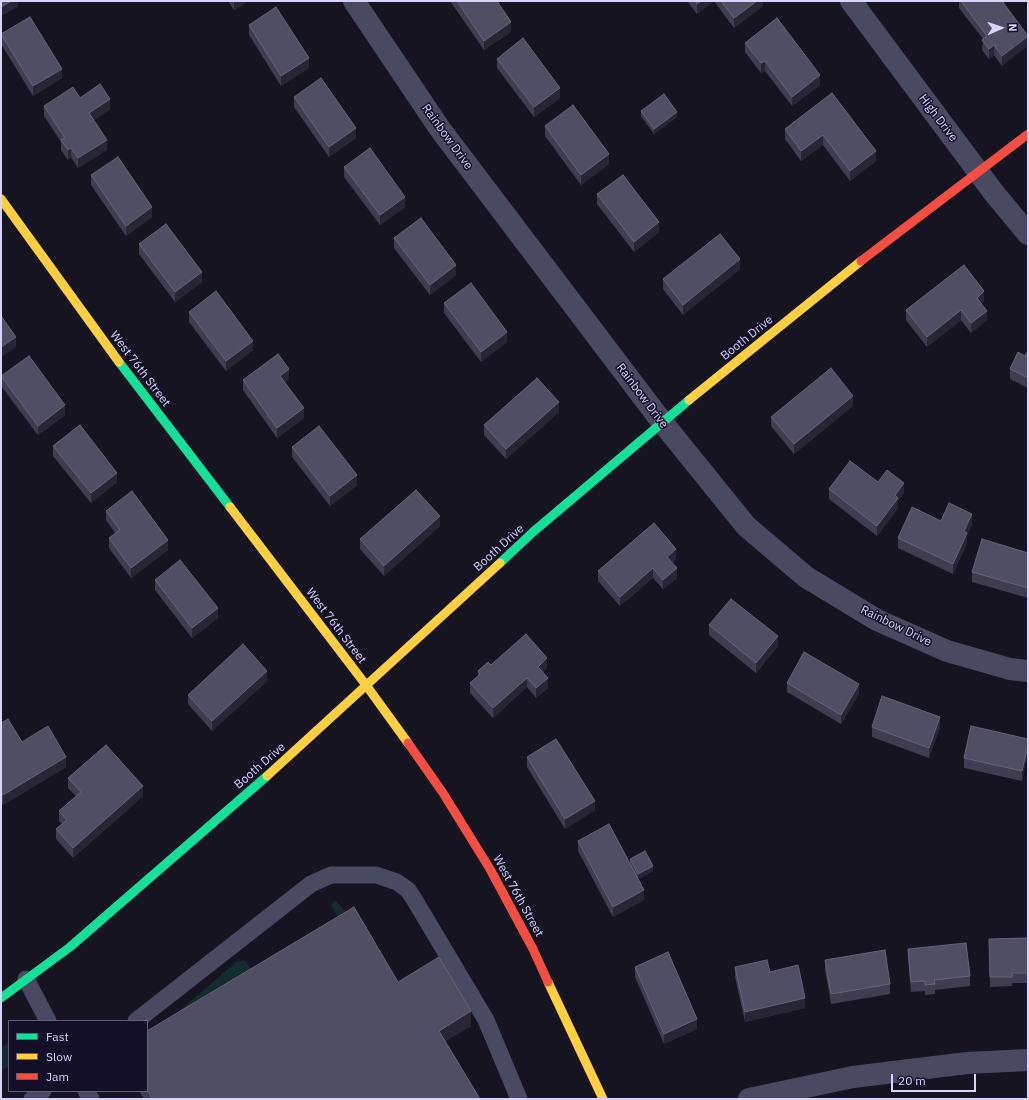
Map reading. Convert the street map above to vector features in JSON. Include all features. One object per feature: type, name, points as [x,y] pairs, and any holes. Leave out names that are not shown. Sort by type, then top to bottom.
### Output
[{"type":"street","name":"Rainbow Drive","points":[[354,1],[440,129],[662,422],[746,526],[806,577],[877,620],[947,651],[1010,669],[1028,671]]},
{"type":"street","name":"High Drive","points":[[851,1],[978,172],[1028,234]]},
{"type":"street","name":"Booth Drive","points":[[1,998],[70,947],[297,750],[533,532],[662,422],[842,276],[1028,134]]},
{"type":"street","name":"West 76th Street","points":[[1,199],[123,367],[366,685],[443,793],[490,869],[533,949],[603,1099]]},
{"type":"street","points":[[750,1099],[853,1077],[967,1063],[1028,1060]]},
{"type":"lane","points":[[137,1020],[311,884],[331,875],[376,875],[397,882],[408,890],[414,899],[486,1020],[520,1099]]},
{"type":"lane","points":[[26,979],[47,1020]]},
{"type":"lane","points":[[32,1099],[42,1092]]},
{"type":"green space","points":[[336,901],[354,921],[148,1038],[236,962],[243,960],[253,972],[339,920],[331,905]]},
{"type":"green space","points":[[8,1042],[8,1067],[1,1071],[1,1049]]},
{"type":"building","points":[[1,1],[11,1],[1,7]]},
{"type":"building","points":[[457,1],[497,1],[511,22],[484,41]]},
{"type":"building","points":[[721,1],[757,1],[734,18]]},
{"type":"building","points":[[961,1],[1002,1],[1028,36],[1002,56],[994,45],[989,49],[982,40],[987,36]]},
{"type":"building","points":[[276,7],[309,58],[281,76],[249,25]]},
{"type":"building","points":[[30,17],[62,69],[33,86],[1,34]]},
{"type":"building","points":[[777,18],[820,75],[792,97],[765,61],[761,63],[745,43]]},
{"type":"building","points":[[523,38],[560,88],[534,107],[497,59]]},
{"type":"building","points":[[321,78],[356,128],[329,147],[294,97]]},
{"type":"building","points":[[100,84],[110,99],[89,113],[107,140],[78,158],[71,148],[68,150],[61,140],[65,138],[44,106],[73,87],[80,98]]},
{"type":"building","points":[[832,93],[876,151],[850,171],[823,135],[801,151],[785,129]]},
{"type":"building","points":[[664,94],[677,112],[654,129],[641,111]]},
{"type":"building","points":[[573,105],[609,154],[581,175],[545,126]]},
{"type":"building","points":[[370,148],[405,197],[380,215],[344,167]]},
{"type":"building","points":[[118,157],[152,207],[126,226],[91,175]]},
{"type":"building","points":[[623,175],[659,222],[634,242],[597,194]]},
{"type":"building","points":[[421,218],[456,265],[430,285],[394,238]]},
{"type":"building","points":[[166,224],[202,272],[175,292],[139,244]]},
{"type":"building","points":[[720,234],[740,259],[683,305],[663,279]]},
{"type":"building","points":[[964,265],[984,291],[977,298],[987,311],[971,323],[961,310],[927,337],[906,310]]},
{"type":"building","points":[[471,283],[507,332],[481,352],[444,303]]},
{"type":"building","points":[[216,291],[253,341],[226,361],[189,312]]},
{"type":"building","points":[[1,316],[16,337],[1,347]]},
{"type":"building","points":[[1028,350],[1028,378],[1010,369],[1018,352],[1025,356]]},
{"type":"building","points":[[278,354],[289,369],[280,376],[304,408],[277,428],[243,380]]},
{"type":"building","points":[[29,356],[65,405],[38,426],[1,376]]},
{"type":"building","points":[[831,368],[853,396],[794,444],[771,417]]},
{"type":"building","points":[[537,378],[559,402],[506,449],[484,425]]},
{"type":"building","points":[[80,425],[117,473],[91,493],[53,446]]},
{"type":"building","points":[[319,426],[357,475],[330,496],[292,447]]},
{"type":"building","points":[[850,461],[878,482],[887,470],[904,483],[895,495],[898,498],[877,526],[829,489]]},
{"type":"building","points":[[416,490],[440,516],[384,566],[360,539]]},
{"type":"building","points":[[132,491],[168,540],[131,568],[109,538],[120,530],[106,511]]},
{"type":"building","points":[[949,503],[972,514],[964,531],[967,533],[953,564],[898,538],[912,507],[941,521]]},
{"type":"building","points":[[654,523],[676,549],[667,557],[677,568],[663,580],[653,568],[620,597],[598,571]]},
{"type":"building","points":[[982,539],[1028,553],[1028,588],[972,572]]},
{"type":"building","points":[[180,560],[218,608],[192,628],[155,580]]},
{"type":"building","points":[[731,599],[778,636],[756,663],[709,625]]},
{"type":"building","points":[[526,634],[547,658],[538,667],[548,678],[536,688],[527,678],[493,708],[470,683],[480,674],[478,671],[488,662],[491,665]]},
{"type":"building","points":[[243,644],[267,671],[212,721],[188,695]]},
{"type":"building","points":[[804,652],[859,684],[841,715],[787,683]]},
{"type":"building","points":[[882,696],[940,717],[929,748],[872,727]]},
{"type":"building","points":[[8,719],[22,742],[48,726],[66,757],[3,795],[1,791],[1,723]]},
{"type":"building","points":[[971,726],[1028,739],[1022,771],[964,758]]},
{"type":"building","points":[[556,739],[595,801],[565,819],[527,757]]},
{"type":"building","points":[[106,745],[143,786],[73,848],[56,829],[67,820],[59,811],[81,792],[68,778]]},
{"type":"building","points":[[609,824],[644,890],[613,907],[578,841]]},
{"type":"building","points":[[645,851],[653,866],[638,874],[630,859]]},
{"type":"building","points":[[354,907],[398,982],[439,957],[471,1011],[439,1031],[480,1099],[153,1099],[148,1092],[148,1030]]},
{"type":"building","points":[[1028,938],[1028,973],[1012,973],[1012,977],[990,977],[989,939]]},
{"type":"building","points":[[966,943],[970,976],[934,980],[935,984],[925,985],[925,981],[911,982],[908,949]]},
{"type":"building","points":[[885,950],[890,984],[831,994],[825,960]]},
{"type":"building","points":[[668,952],[697,1019],[664,1034],[635,967]]},
{"type":"building","points":[[767,960],[770,972],[798,965],[805,998],[745,1012],[735,967]]},
{"type":"traffic: fast","points":[[119,362],[230,507]]},
{"type":"traffic: fast","points":[[500,563],[533,532],[689,400]]},
{"type":"traffic: fast","points":[[1,998],[70,947],[267,776]]},
{"type":"traffic: slow","points":[[1,199],[119,362]]},
{"type":"traffic: slow","points":[[689,400],[861,261]]},
{"type":"traffic: slow","points":[[230,507],[366,685],[408,743]]},
{"type":"traffic: slow","points":[[267,776],[500,563]]},
{"type":"traffic: slow","points":[[548,982],[603,1099]]},
{"type":"traffic: jam","points":[[861,261],[1028,134]]},
{"type":"traffic: jam","points":[[408,743],[443,793],[490,869],[533,949],[548,982]]}]
